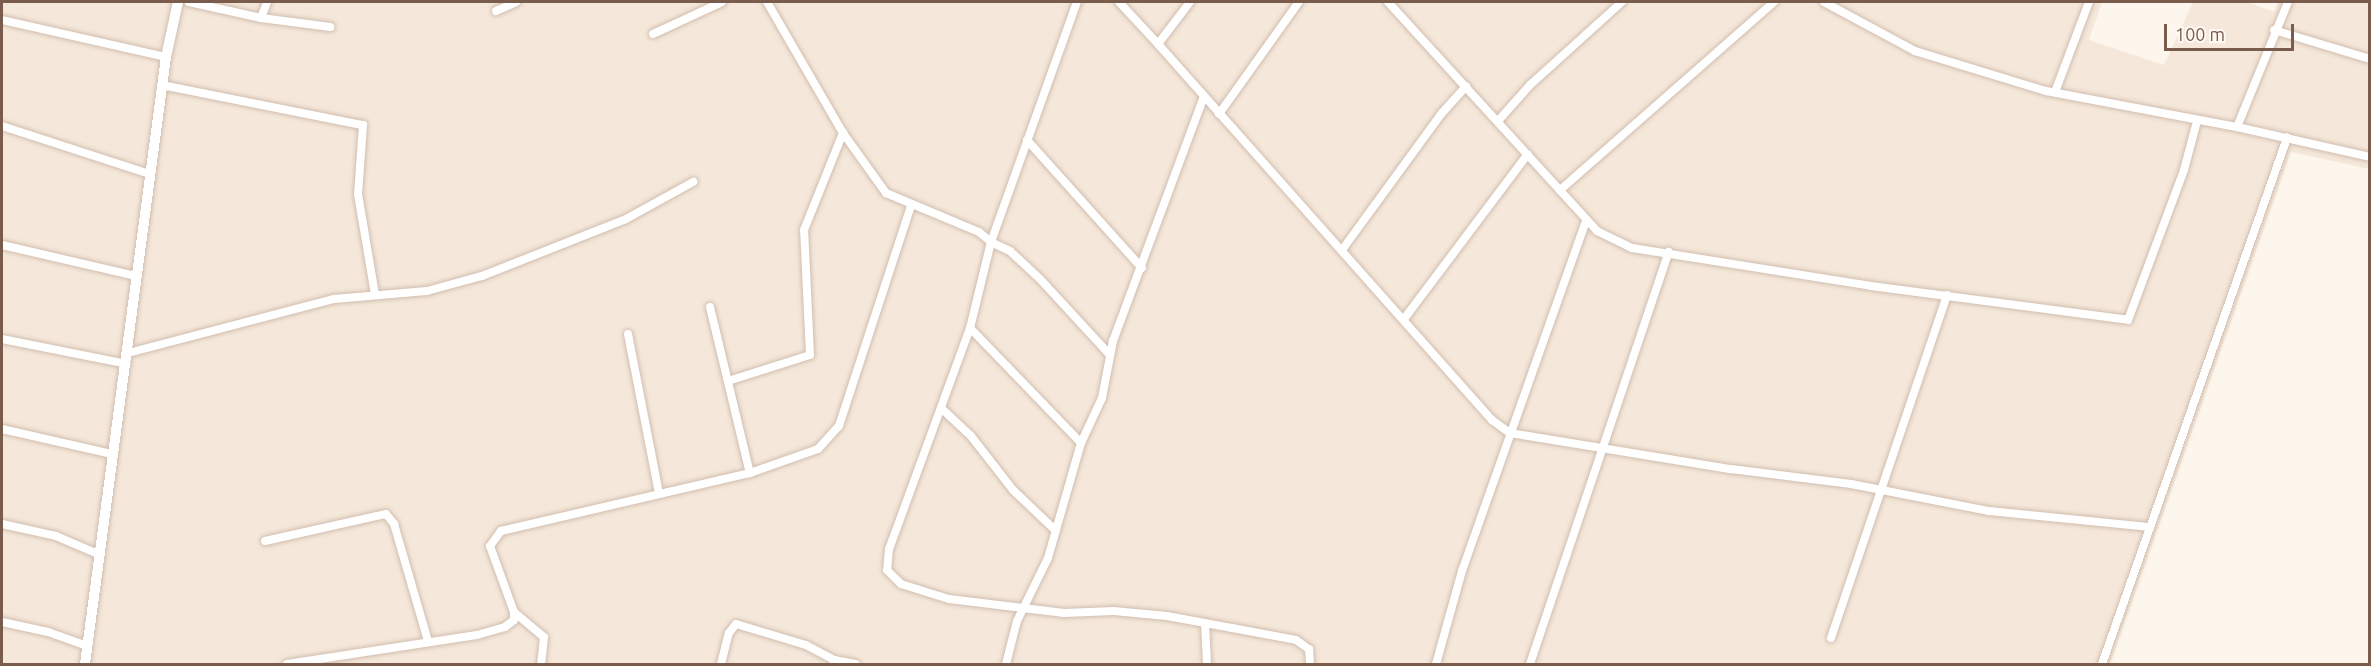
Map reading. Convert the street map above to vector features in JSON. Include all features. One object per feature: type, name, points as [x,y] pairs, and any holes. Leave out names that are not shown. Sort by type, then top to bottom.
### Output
[{"type":"street","points":[[85,664],[112,454],[128,358],[136,276],[162,85],[177,2]]},
{"type":"street","points":[[189,2],[261,18],[330,27]]},
{"type":"street","points":[[261,18],[267,2]]},
{"type":"street","points":[[496,11],[516,2]]},
{"type":"street","points":[[653,34],[722,2]]},
{"type":"street","points":[[767,2],[843,132],[886,194],[979,232],[991,242],[1010,251],[1040,279],[1110,355]]},
{"type":"street","points":[[1077,2],[991,242],[970,328],[890,549],[887,570],[901,584],[949,599],[1064,613],[1114,611],[1167,616],[1302,642],[1309,649],[1310,664]]},
{"type":"street","points":[[1119,2],[1492,420],[1510,433],[1881,490],[1989,511],[2148,527]]},
{"type":"street","points":[[1158,44],[1190,2]]},
{"type":"street","points":[[1219,114],[1299,2]]},
{"type":"street","points":[[1388,2],[1596,231],[1632,248],[1947,295],[2128,320],[2184,170],[2197,121]]},
{"type":"street","points":[[1498,121],[1530,85],[1622,2]]},
{"type":"street","points":[[1560,190],[1774,2]]},
{"type":"street","points":[[1824,2],[1915,51],[2055,92],[2197,121],[2238,127],[2370,157]]},
{"type":"street","points":[[2055,92],[2089,2]]},
{"type":"street","points":[[2238,127],[2274,30],[2288,2]]},
{"type":"street","points":[[2,20],[166,57]]},
{"type":"street","points":[[2274,30],[2370,59]]},
{"type":"street","points":[[162,85],[360,123],[358,194],[375,295]]},
{"type":"street","points":[[1342,250],[1442,113],[1466,86]]},
{"type":"street","points":[[1006,664],[1023,607],[1048,558],[1081,443],[1102,398],[1110,355],[1204,96]]},
{"type":"street","points":[[2,126],[150,174]]},
{"type":"street","points":[[728,381],[810,355],[804,230],[843,132]]},
{"type":"street","points":[[2102,664],[2148,527],[2192,413],[2287,138]]},
{"type":"street","points":[[1027,140],[1142,268]]},
{"type":"street","points":[[1404,319],[1528,154]]},
{"type":"street","points":[[2,339],[128,358],[334,299],[427,291],[482,276],[626,219],[693,182]]},
{"type":"street","points":[[287,664],[477,635],[505,627],[514,620],[514,612],[492,552],[493,538],[516,527],[750,473],[818,449],[839,426],[911,206]]},
{"type":"street","points":[[1436,664],[1459,581],[1586,220]]},
{"type":"street","points":[[2,245],[136,276]]},
{"type":"street","points":[[1530,664],[1669,252]]},
{"type":"street","points":[[1831,638],[1947,295]]},
{"type":"street","points":[[710,308],[750,473]]},
{"type":"street","points":[[970,328],[1081,443]]},
{"type":"street","points":[[628,334],[659,494]]},
{"type":"street","points":[[941,408],[971,436],[1013,490],[1056,531]]},
{"type":"street","points":[[2,429],[112,454]]},
{"type":"street","points":[[265,541],[386,514],[394,524],[428,641]]},
{"type":"street","points":[[2,524],[56,536],[98,554]]},
{"type":"street","points":[[514,612],[544,637],[541,664]]},
{"type":"street","points":[[2,622],[48,632],[87,646]]},
{"type":"street","points":[[1205,623],[1207,664]]},
{"type":"street","points":[[721,664],[729,633],[736,624],[806,645],[833,662],[856,664]]},
{"type":"shaded area","points":[[2,2],[2102,2],[2089,40],[2164,65],[2193,2],[2248,2],[2274,12],[2278,2],[2369,2],[2369,169],[2291,152],[2110,664],[2,664]]}]
